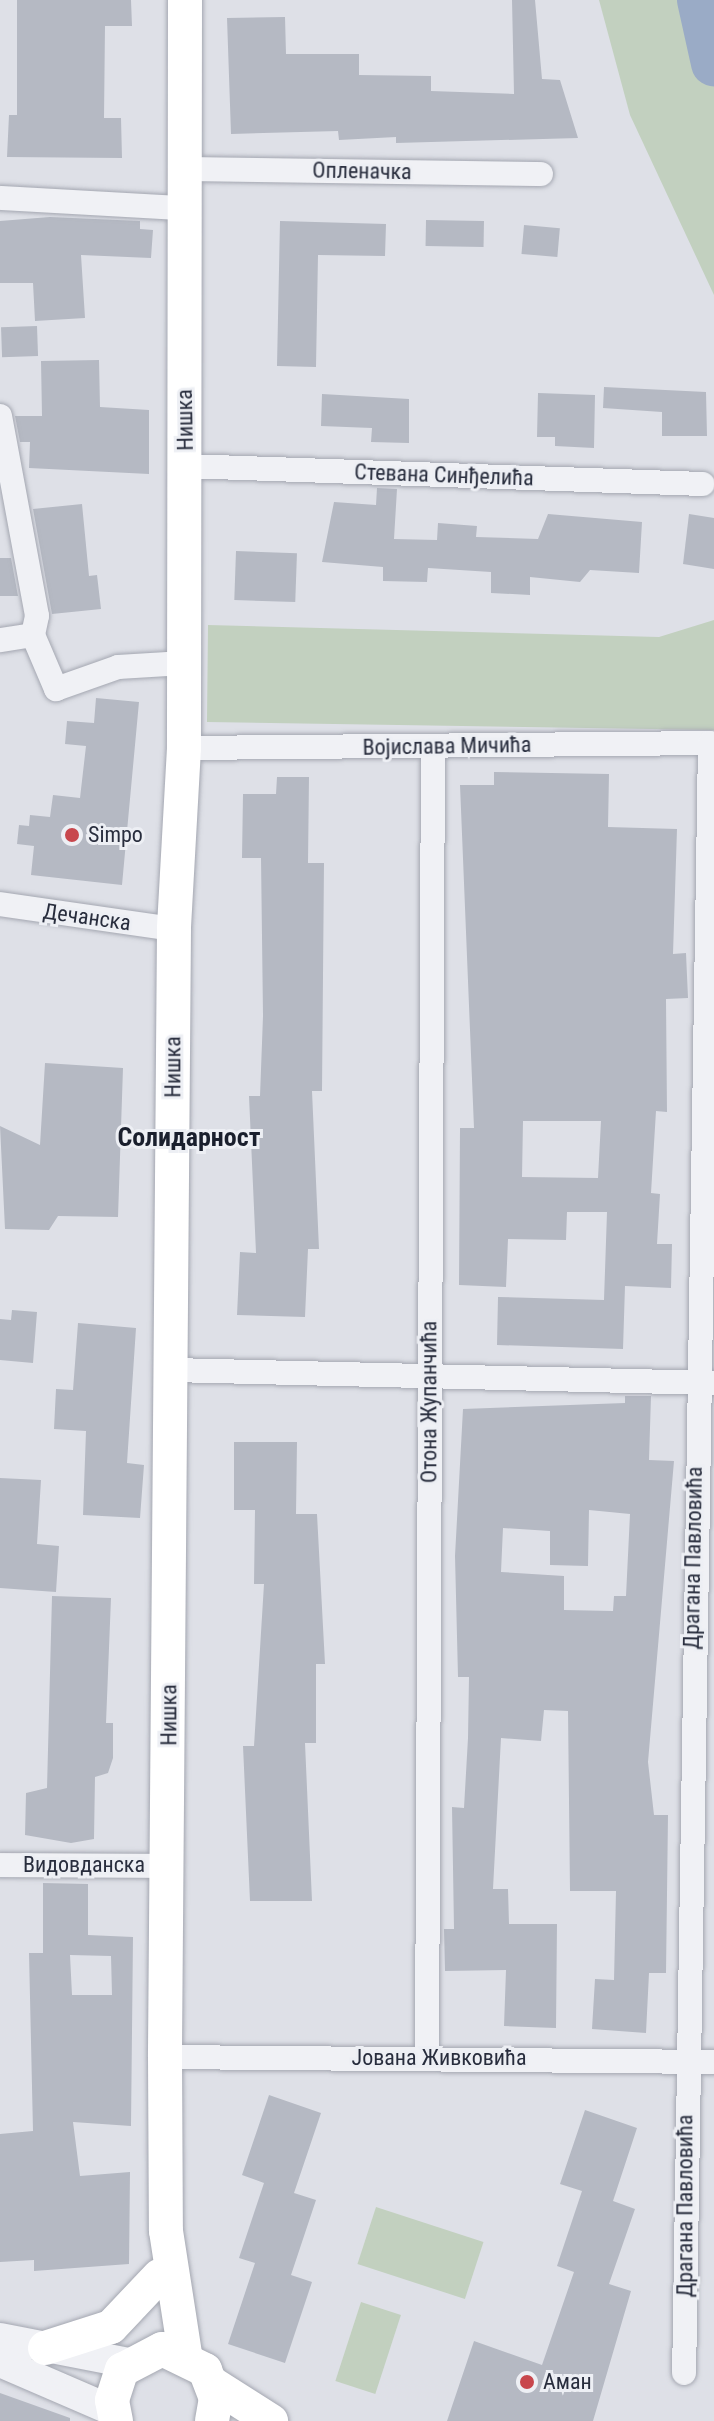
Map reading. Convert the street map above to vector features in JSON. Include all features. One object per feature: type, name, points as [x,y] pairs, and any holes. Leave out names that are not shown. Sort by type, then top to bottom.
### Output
[{"type":"main road","name":"Нишка","points":[[166,2231],[174,929],[184,748],[185,466],[181,208],[185,0]]},
{"type":"main road","points":[[114,2416],[117,2379],[140,2357],[166,2231]]},
{"type":"main road","points":[[166,2231],[185,2354],[213,2384],[271,2421]]},
{"type":"main road","points":[[45,2348],[111,2327],[159,2276]]},
{"type":"main road","points":[[140,2357],[185,2354]]},
{"type":"main road","points":[[212,2421],[213,2384]]},
{"type":"street","name":"Опленачка","points":[[182,169],[541,174]]},
{"type":"street","points":[[0,198],[181,208]]},
{"type":"street","points":[[0,416],[33,582],[33,635],[56,689],[118,667],[184,663]]},
{"type":"street","name":"Стевана Синђелића","points":[[185,466],[703,484]]},
{"type":"street","points":[[0,640],[33,635]]},
{"type":"street","name":"Војислава Мичића","points":[[184,748],[710,743]]},
{"type":"street","name":"Драгана Павловића","points":[[684,2373],[686,2061],[705,1383],[710,743]]},
{"type":"street","name":"Отона Жупанчића","points":[[427,2058],[433,747]]},
{"type":"street","name":"Дечанска","points":[[0,904],[174,929]]},
{"type":"street","points":[[171,1370],[705,1383]]},
{"type":"street","name":"Видовданска","points":[[0,1865],[169,1866]]},
{"type":"street","name":"Јована Живковића","points":[[165,2057],[714,2062]]},
{"type":"street","points":[[0,2338],[45,2348],[140,2357]]},
{"type":"street","points":[[0,2362],[114,2416]]},
{"type":"green space","points":[[599,0],[714,0],[714,295],[630,115]]},
{"type":"green space","points":[[714,620],[714,730],[207,722],[208,625],[659,637]]},
{"type":"green space","points":[[376,2207],[483,2242],[465,2299],[357,2264]]},
{"type":"green space","points":[[361,2302],[401,2315],[375,2394],[335,2381]]},
{"type":"building","points":[[17,0],[131,0],[132,26],[105,26],[104,118],[121,118],[122,158],[7,157],[9,115],[17,115]]},
{"type":"building","points":[[512,0],[535,0],[542,79],[560,80],[578,138],[396,143],[396,137],[339,140],[338,131],[231,134],[227,18],[285,17],[286,54],[359,54],[359,75],[431,76],[431,91],[514,94]]},
{"type":"building","points":[[50,217],[140,221],[140,229],[153,230],[151,258],[81,255],[85,318],[35,321],[33,283],[0,283],[0,221]]},
{"type":"building","points":[[426,220],[484,221],[484,247],[426,246]]},
{"type":"building","points":[[280,221],[386,224],[385,256],[318,255],[316,367],[277,366]]},
{"type":"building","points":[[524,225],[560,228],[557,257],[521,254]]},
{"type":"building","points":[[37,326],[38,356],[2,357],[1,327]]},
{"type":"building","points":[[99,360],[100,407],[149,410],[149,474],[29,468],[30,442],[20,442],[15,416],[42,416],[41,361]]},
{"type":"building","points":[[604,387],[706,392],[707,436],[662,436],[662,412],[603,408]]},
{"type":"building","points":[[538,393],[595,395],[594,448],[555,446],[555,437],[537,437]]},
{"type":"building","points":[[322,394],[409,399],[409,443],[371,442],[372,428],[321,426]]},
{"type":"building","points":[[377,488],[397,489],[394,539],[437,540],[438,523],[477,526],[476,537],[538,539],[548,514],[642,522],[639,573],[590,570],[580,582],[530,577],[530,595],[491,593],[491,572],[428,568],[427,582],[383,581],[383,567],[322,562],[334,502],[376,505]]},
{"type":"building","points":[[82,504],[89,576],[97,575],[101,609],[52,614],[33,509]]},
{"type":"building","points":[[689,514],[714,518],[714,569],[683,564]]},
{"type":"building","points":[[236,551],[297,553],[295,602],[234,600]]},
{"type":"building","points":[[0,558],[11,558],[18,596],[0,596]]},
{"type":"building","points":[[96,698],[139,702],[122,885],[31,875],[34,846],[17,844],[19,825],[29,826],[30,815],[50,817],[53,795],[80,798],[86,746],[65,744],[67,721],[94,723]]},
{"type":"building","points":[[494,772],[609,774],[608,827],[677,829],[673,954],[686,953],[688,998],[666,999],[667,1112],[656,1111],[651,1193],[660,1194],[657,1244],[672,1244],[671,1288],[625,1286],[623,1349],[497,1345],[498,1297],[604,1300],[607,1212],[567,1212],[566,1240],[508,1239],[506,1287],[459,1285],[460,1128],[474,1128],[460,785],[494,785]],"holes":[[[523,1121],[601,1121],[598,1178],[522,1177]]]},
{"type":"building","points":[[277,777],[309,777],[308,863],[324,863],[322,1091],[312,1091],[319,1249],[308,1249],[305,1317],[237,1315],[240,1252],[256,1253],[249,1096],[260,1096],[263,1016],[261,858],[242,858],[243,794],[276,794]]},
{"type":"building","points":[[45,1063],[123,1068],[118,1217],[58,1216],[49,1230],[5,1229],[0,1126],[40,1145]]},
{"type":"building","points":[[12,1310],[37,1312],[33,1363],[0,1360],[0,1319],[11,1320]]},
{"type":"building","points":[[78,1323],[136,1328],[127,1463],[144,1465],[140,1518],[83,1515],[86,1431],[54,1429],[56,1389],[73,1390]]},
{"type":"building","points":[[625,1396],[651,1396],[649,1460],[674,1461],[648,1762],[654,1815],[668,1815],[666,1973],[649,1973],[646,2033],[592,2029],[595,1979],[614,1980],[616,1891],[570,1891],[568,1711],[544,1710],[541,1741],[501,1738],[493,1889],[508,1889],[509,1924],[557,1924],[556,2028],[504,2026],[506,1970],[445,1971],[444,1929],[454,1929],[452,1807],[464,1808],[468,1738],[469,1677],[458,1677],[455,1556],[463,1409],[625,1403]],"holes":[[[589,1510],[630,1514],[626,1596],[614,1596],[613,1611],[564,1610],[564,1576],[501,1572],[503,1528],[550,1531],[550,1565],[588,1566]]]},
{"type":"building","points":[[234,1442],[297,1442],[296,1514],[317,1514],[325,1664],[316,1664],[316,1743],[305,1743],[312,1901],[250,1901],[243,1746],[254,1746],[264,1584],[254,1584],[255,1510],[234,1510]]},
{"type":"building","points":[[0,1478],[41,1480],[37,1544],[59,1546],[56,1592],[0,1588]]},
{"type":"building","points":[[52,1596],[111,1598],[106,1723],[113,1723],[113,1758],[108,1773],[95,1777],[94,1839],[71,1843],[25,1835],[26,1793],[47,1788]]},
{"type":"building","points":[[43,1883],[88,1884],[88,1935],[133,1937],[131,2126],[73,2122],[80,2176],[130,2172],[129,2264],[34,2271],[34,2260],[0,2262],[0,2134],[33,2131],[29,1953],[43,1953]],"holes":[[[70,1955],[111,1956],[112,1995],[72,1995]]]},
{"type":"building","points":[[269,2095],[321,2113],[294,2193],[316,2200],[291,2275],[312,2282],[285,2363],[228,2344],[255,2263],[239,2258],[264,2183],[242,2175]]},
{"type":"building","points":[[585,2110],[637,2128],[613,2201],[635,2209],[609,2284],[631,2291],[593,2421],[447,2421],[474,2341],[542,2365],[574,2272],[557,2266],[582,2191],[560,2184]]},
{"type":"building","points":[[0,2393],[70,2418],[70,2421],[0,2421]]},
{"type":"waterway","points":[[700,0],[714,63]]},
{"type":"place","name":"Simpo","points":[[72,835]]},
{"type":"place","name":"Аман","points":[[527,2382]]},
{"type":"district","name":"Солидарност","points":[[189,1138]]}]
